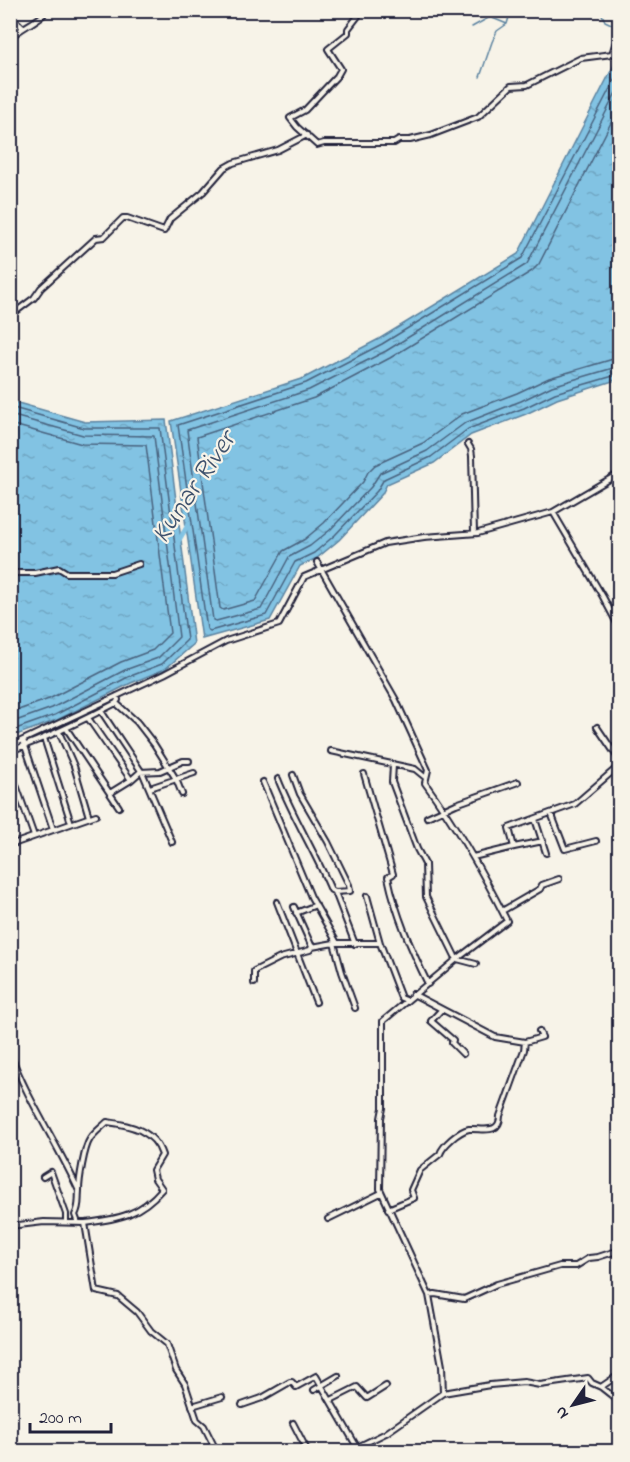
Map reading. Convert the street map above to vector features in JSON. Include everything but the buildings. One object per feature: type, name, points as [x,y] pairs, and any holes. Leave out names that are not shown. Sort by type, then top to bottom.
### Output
[{"type":"street","points":[[358,10],[358,16],[348,28],[348,33],[328,50],[341,69],[337,76],[305,110],[290,118],[318,145],[324,143],[394,143],[399,140],[431,135],[478,117],[511,86],[527,85],[581,58],[612,54],[619,30]]},
{"type":"street","points":[[10,15],[22,27]]},
{"type":"street","points":[[10,38],[22,27],[28,26],[43,15]]},
{"type":"street","points":[[10,316],[34,297],[96,238],[104,237],[123,218],[164,231],[170,219],[203,192],[224,168],[233,163],[278,150],[307,135]]},
{"type":"street","points":[[468,444],[471,449],[474,534]]},
{"type":"street","points":[[10,746],[164,674],[226,642],[279,624],[304,578],[385,543],[423,537],[474,534],[553,512],[620,473]]},
{"type":"street","points":[[553,512],[620,629]]},
{"type":"street","points":[[317,562],[396,700],[428,770],[424,783],[444,809],[473,857],[507,921],[413,994],[383,1021],[383,1108],[379,1165],[381,1193],[429,1295],[442,1366],[443,1393]]},
{"type":"street","points":[[10,573],[26,574],[59,568],[68,573],[112,573],[139,564]]},
{"type":"street","points":[[10,751],[88,718],[116,702],[117,696]]},
{"type":"street","points":[[116,702],[137,722],[154,744],[176,779],[182,794]]},
{"type":"street","points":[[101,711],[143,774],[172,842]]},
{"type":"street","points":[[88,718],[131,780]]},
{"type":"street","points":[[514,847],[509,828],[575,804],[620,763],[597,727]]},
{"type":"street","points":[[66,728],[119,807]]},
{"type":"street","points":[[58,732],[75,766],[89,817]]},
{"type":"street","points":[[44,738],[71,823]]},
{"type":"street","points":[[23,740],[53,829]]},
{"type":"street","points":[[331,752],[415,769],[426,778]]},
{"type":"street","points":[[110,793],[140,772],[143,774],[189,761]]},
{"type":"street","points":[[393,765],[392,782],[417,849],[425,864],[426,897],[457,959],[476,964]]},
{"type":"street","points":[[10,768],[34,836]]},
{"type":"street","points":[[150,788],[194,773]]},
{"type":"street","points":[[364,774],[393,874],[388,877],[393,896],[405,935],[428,984]]},
{"type":"street","points":[[293,775],[300,794],[328,842],[349,885],[350,891],[335,892]]},
{"type":"street","points":[[278,779],[286,801],[335,892],[356,944]]},
{"type":"street","points":[[263,782],[316,905],[336,943],[342,972],[355,1008]]},
{"type":"street","points":[[427,817],[518,782]]},
{"type":"street","points":[[551,813],[565,849],[596,841]]},
{"type":"street","points":[[10,845],[96,815]]},
{"type":"street","points":[[536,819],[546,853]]},
{"type":"street","points":[[473,857],[543,841]]},
{"type":"street","points":[[502,911],[540,889],[542,885],[560,879]]},
{"type":"street","points":[[367,896],[380,943],[401,998],[406,1000]]},
{"type":"street","points":[[276,902],[316,1002]]},
{"type":"street","points":[[296,913],[316,905]]},
{"type":"street","points":[[294,907],[312,947]]},
{"type":"street","points":[[254,983],[254,971],[280,957],[310,950],[312,947],[336,943],[380,943]]},
{"type":"street","points":[[413,994],[495,1037],[525,1042],[542,1037],[539,1031]]},
{"type":"street","points":[[441,1010],[431,1020],[453,1040],[452,1043],[463,1054]]},
{"type":"street","points":[[388,1209],[414,1198],[411,1190],[420,1170],[440,1154],[450,1141],[467,1129],[490,1130],[495,1128],[500,1120],[525,1042]]},
{"type":"street","points":[[10,1053],[20,1080],[79,1190]]},
{"type":"street","points":[[10,1226],[44,1222],[66,1222],[78,1223],[86,1223],[133,1214],[151,1202],[162,1189],[155,1179],[153,1170],[162,1155],[154,1139],[127,1125],[107,1122],[89,1140],[82,1160],[84,1165],[79,1190],[80,1206],[75,1215],[78,1223]]},
{"type":"street","points":[[43,1177],[51,1172],[66,1214],[66,1222]]},
{"type":"street","points":[[328,1219],[381,1193]]},
{"type":"street","points":[[86,1223],[96,1291],[118,1296],[137,1312],[151,1332],[167,1344],[197,1420],[204,1426],[217,1452]]},
{"type":"street","points":[[429,1295],[465,1299],[498,1284],[560,1266],[576,1266],[589,1258],[620,1250]]},
{"type":"street","points":[[601,1387],[620,1374]]},
{"type":"street","points":[[242,1405],[262,1398],[292,1382],[296,1387],[316,1376],[362,1452]]},
{"type":"street","points":[[314,1390],[338,1376]]},
{"type":"street","points":[[347,1452],[386,1433],[443,1393],[490,1385],[524,1382],[540,1384],[588,1378],[620,1402]]},
{"type":"street","points":[[331,1400],[357,1387],[367,1398],[386,1386]]},
{"type":"street","points":[[192,1406],[222,1398]]},
{"type":"street","points":[[293,1423],[308,1452]]},
{"type":"water","points":[[619,55],[619,379],[557,399],[526,414],[471,435],[434,463],[387,484],[382,494],[339,540],[317,558],[300,566],[270,620],[202,639],[171,421],[304,378],[379,339],[518,254]]},
{"type":"water","points":[[11,401],[85,422],[166,420],[194,644],[165,669],[131,683],[57,720],[11,737]]},
{"type":"waterway","points":[[480,77],[497,31],[507,24],[511,10]]},
{"type":"waterway","points":[[600,10],[605,21],[620,28]]},
{"type":"waterway","points":[[472,27],[490,17],[507,24]]},
{"type":"waterway","name":"Kunar River","points":[[178,542],[189,523]]}]
